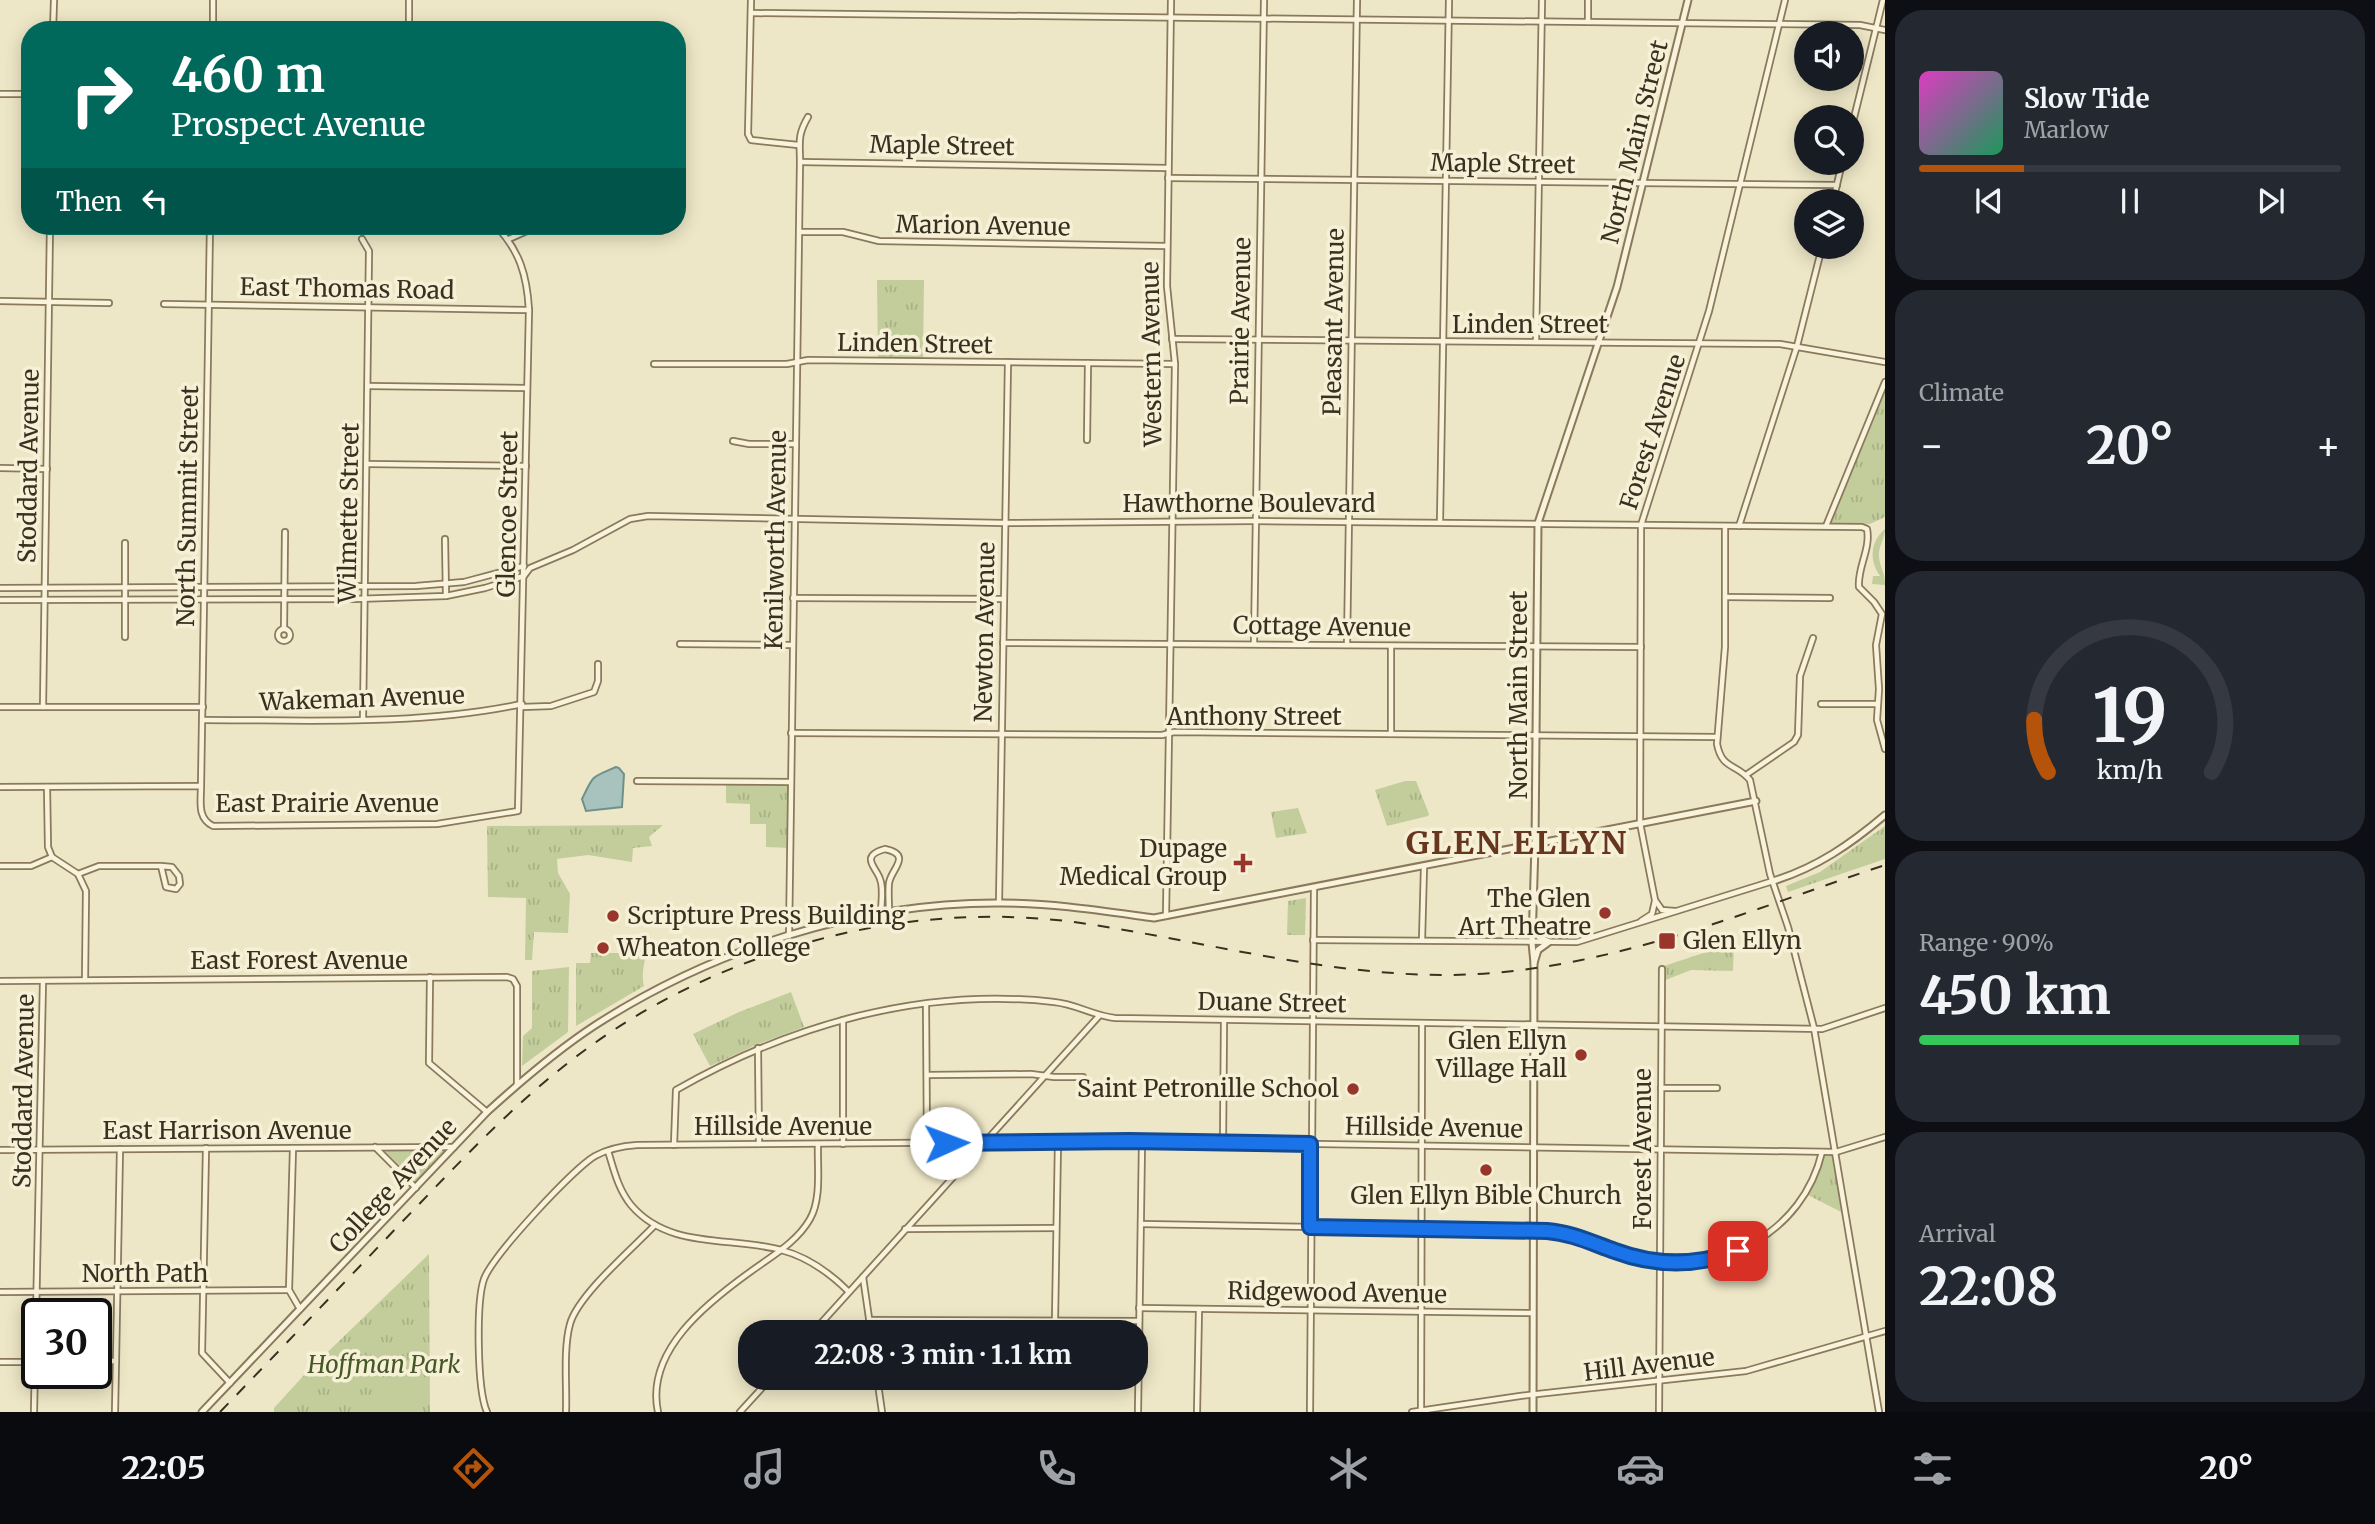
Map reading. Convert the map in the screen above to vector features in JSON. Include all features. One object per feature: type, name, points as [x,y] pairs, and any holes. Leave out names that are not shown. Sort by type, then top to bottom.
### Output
[{"type":"street","points":[[53,21],[54,0]]},
{"type":"street","points":[[213,0],[213,21]]},
{"type":"street","points":[[409,0],[409,21]]},
{"type":"street","points":[[751,0],[748,134],[751,140],[797,145],[807,117]]},
{"type":"street","name":"Western Avenue","points":[[1166,916],[1175,364],[1167,286],[1171,0]]},
{"type":"street","name":"Prairie Avenue","points":[[1254,643],[1264,0]]},
{"type":"street","name":"Pleasant Avenue","points":[[1347,645],[1357,0]]},
{"type":"street","points":[[1440,523],[1450,0]]},
{"type":"street","points":[[1536,342],[1542,0]]},
{"type":"street","points":[[1588,0],[1588,22]]},
{"type":"street","name":"North Main Street","points":[[1532,1412],[1532,943],[1538,523],[1621,274],[1688,0]]},
{"type":"street","name":"Forest Avenue","points":[[1655,900],[1640,823],[1641,525],[1709,311],[1785,0]]},
{"type":"street","points":[[1857,105],[1883,0]]},
{"type":"street","points":[[751,13],[1682,22],[1860,25],[1885,30]]},
{"type":"street","points":[[0,94],[21,94]]},
{"type":"street","name":"Kenilworth Avenue","points":[[789,936],[800,162],[797,145]]},
{"type":"street","name":"Maple Street","points":[[800,162],[1168,168]]},
{"type":"street","points":[[1836,189],[1839,175]]},
{"type":"street","name":"Maple Street","points":[[1168,178],[1837,185]]},
{"type":"street","name":"Marion Avenue","points":[[799,232],[843,232],[879,241],[1167,246]]},
{"type":"street","name":"Stoddard Avenue","points":[[43,707],[50,235]]},
{"type":"street","name":"North Summit Street","points":[[201,786],[210,235]]},
{"type":"street","name":"Glencoe Street","points":[[505,235],[525,273],[529,310],[519,811]]},
{"type":"street","points":[[509,239],[518,235]]},
{"type":"street","name":"Wilmette Street","points":[[362,239],[369,251],[363,719]]},
{"type":"street","points":[[1739,526],[1797,346],[1819,259]]},
{"type":"street","points":[[0,301],[108,303]]},
{"type":"street","name":"East Thomas Road","points":[[164,304],[529,310]]},
{"type":"street","name":"Linden Street","points":[[1172,340],[1797,346],[1885,362]]},
{"type":"street","name":"Linden Street","points":[[654,364],[797,363],[808,360],[1175,364]]},
{"type":"street","name":"Newton Avenue","points":[[999,903],[1007,362]]},
{"type":"street","points":[[1087,440],[1088,363]]},
{"type":"street","points":[[1826,526],[1885,382]]},
{"type":"street","points":[[368,386],[527,388]]},
{"type":"street","points":[[733,441],[749,444],[795,444]]},
{"type":"street","points":[[367,464],[526,466]]},
{"type":"street","points":[[0,468],[47,469]]},
{"type":"street","name":"Hawthorne Boulevard","points":[[524,576],[530,568],[573,550],[630,519],[648,516],[1004,523],[1254,521],[1862,527],[1867,529],[1868,538],[1858,580],[1859,587],[1882,614],[1876,645],[1879,678],[1877,704]]},
{"type":"street","points":[[1725,526],[1725,647],[1717,737],[1722,759],[1750,780],[1773,881],[1814,1028],[1879,1412]]},
{"type":"street","points":[[284,628],[285,532]]},
{"type":"street","points":[[445,539],[446,596]]},
{"type":"street","points":[[125,543],[125,637]]},
{"type":"street","points":[[0,588],[366,587],[446,584],[487,577],[524,566]]},
{"type":"street","points":[[0,600],[446,596],[524,576]]},
{"type":"street","points":[[1725,597],[1830,598]]},
{"type":"street","points":[[793,598],[1003,599]]},
{"type":"street","points":[[1746,775],[1794,742],[1798,735],[1800,676],[1813,638]]},
{"type":"street","points":[[680,643],[792,645]]},
{"type":"street","name":"Cottage Avenue","points":[[1003,643],[1641,648]]},
{"type":"street","points":[[1391,646],[1391,734]]},
{"type":"street","name":"Wakeman Avenue","points":[[203,720],[363,719],[457,715],[522,704],[522,707],[551,706],[594,692],[598,681],[598,664]]},
{"type":"street","points":[[1821,704],[1877,704],[1877,720],[1885,749]]},
{"type":"street","points":[[0,707],[203,707]]},
{"type":"street","name":"Anthony Street","points":[[791,733],[1717,737]]},
{"type":"street","points":[[637,781],[791,782]]},
{"type":"street","name":"East Prairie Avenue","points":[[0,787],[201,786],[201,816],[213,826],[437,824],[519,811]]},
{"type":"street","points":[[47,787],[46,839],[52,857],[78,874],[86,896],[85,980]]},
{"type":"street","name":"College Avenue","points":[[202,1412],[487,1112],[517,1085],[575,1039],[627,1005],[713,963],[832,923],[889,912],[999,903],[1076,907],[1154,918],[1756,801]]},
{"type":"street","points":[[1313,940],[1577,942],[1773,881],[1822,862],[1885,815]]},
{"type":"street","points":[[881,914],[880,878],[871,867],[871,860],[873,855],[884,849],[897,854],[899,859],[899,866],[889,881],[889,912]]},
{"type":"street","points":[[0,866],[30,866],[52,857]]},
{"type":"street","points":[[78,874],[99,866],[161,866],[172,867],[179,876],[180,884],[176,889],[166,887],[161,866]]},
{"type":"street","points":[[1422,940],[1424,867]]},
{"type":"street","points":[[1310,1412],[1314,888]]},
{"type":"street","points":[[1655,900],[1662,910],[1675,911]]},
{"type":"street","points":[[1634,924],[1652,914],[1655,900]]},
{"type":"street","points":[[1534,926],[1539,937],[1549,942]]},
{"type":"street","points":[[1534,963],[1538,950],[1549,942]]},
{"type":"street","name":"Forest Avenue","points":[[1659,1412],[1662,969]]},
{"type":"street","points":[[430,977],[429,1063],[487,1112]]},
{"type":"street","name":"East Forest Avenue","points":[[85,980],[507,977],[513,979],[517,986],[517,1085]]},
{"type":"street","name":"Stoddard Avenue","points":[[37,1298],[43,981],[85,980]]},
{"type":"street","points":[[0,981],[43,981]]},
{"type":"street","name":"Duane Street","points":[[674,1145],[676,1090],[758,1048],[843,1020],[926,1004],[975,998],[1075,1005],[1098,1016],[1822,1029],[1885,1008]]},
{"type":"street","points":[[926,1004],[927,1144]]},
{"type":"street","points":[[824,1320],[1098,1016]]},
{"type":"street","points":[[843,1020],[843,1144]]},
{"type":"street","points":[[1223,1143],[1224,1020]]},
{"type":"street","points":[[1421,1411],[1422,1023]]},
{"type":"street","points":[[758,1048],[759,1144]]},
{"type":"street","points":[[927,1075],[1083,1077]]},
{"type":"street","points":[[1661,1088],[1717,1088]]},
{"type":"street","name":"Hillside Avenue","points":[[608,1151],[644,1145],[1142,1142],[1836,1152],[1885,1137]]},
{"type":"street","points":[[1055,1320],[1058,1142]]},
{"type":"street","points":[[1139,1320],[1142,1142]]},
{"type":"street","points":[[658,1412],[658,1374],[678,1338],[726,1290],[782,1250],[813,1213],[818,1144]]},
{"type":"street","points":[[374,1147],[416,1188]]},
{"type":"street","name":"East Harrison Avenue","points":[[0,1150],[455,1147]]},
{"type":"street","points":[[293,1148],[289,1290],[300,1309]]},
{"type":"street","points":[[116,1412],[120,1149]]},
{"type":"street","points":[[206,1149],[202,1353],[230,1383]]},
{"type":"street","points":[[486,1412],[481,1393],[479,1309],[482,1286],[488,1270],[504,1248],[581,1168],[596,1156],[608,1151],[623,1194],[633,1207],[656,1225],[675,1234],[698,1239],[782,1250],[820,1266],[849,1292]]},
{"type":"street","points":[[1141,1224],[1534,1230],[1573,1235],[1626,1255],[1661,1263],[1712,1259],[1738,1251],[1781,1224],[1799,1202],[1818,1168],[1822,1152]]},
{"type":"street","points":[[566,1412],[568,1334],[573,1317],[587,1297],[656,1225]]},
{"type":"street","points":[[904,1229],[1056,1228]]},
{"type":"street","points":[[863,1276],[869,1320]]},
{"type":"street","name":"North Path","points":[[0,1292],[289,1290]]},
{"type":"street","name":"Ridgewood Avenue","points":[[1139,1308],[1534,1313]]},
{"type":"street","points":[[1197,1412],[1199,1308]]},
{"type":"street","name":"Hill Avenue","points":[[1412,1412],[1533,1395],[1746,1371],[1885,1331]]},
{"type":"street","points":[[0,1362],[21,1362]]},
{"type":"street","name":"Stoddard Avenue","points":[[34,1412],[35,1389]]},
{"type":"street","points":[[740,1412],[760,1390]]},
{"type":"street","points":[[879,1390],[882,1412]]},
{"type":"street","points":[[1138,1390],[1138,1412]]},
{"type":"green space","points":[[877,280],[924,280],[923,358],[878,358]]},
{"type":"green space","points":[[1885,388],[1885,517],[1870,524],[1830,523]]},
{"type":"green space","points":[[1885,529],[1879,553],[1885,585],[1872,584],[1873,576],[1880,576],[1874,564],[1874,545]]},
{"type":"green space","points":[[1405,781],[1416,781],[1429,814],[1387,826],[1375,790]]},
{"type":"green space","points":[[726,783],[789,784],[789,848],[766,847],[766,824],[750,824],[750,804],[726,803]]},
{"type":"green space","points":[[1298,808],[1307,833],[1276,838],[1271,812]]},
{"type":"green space","points":[[663,825],[649,837],[652,846],[633,848],[632,862],[588,855],[557,859],[558,873],[570,894],[568,933],[534,932],[532,960],[525,960],[526,898],[488,897],[487,826]]},
{"type":"green space","points":[[1885,826],[1885,859],[1788,892],[1786,886],[1820,872]]},
{"type":"green space","points":[[1306,898],[1305,935],[1287,935],[1288,901]]},
{"type":"green space","points":[[648,942],[643,969],[644,986],[576,1026],[576,963],[590,963],[591,953],[634,953],[635,945]]},
{"type":"green space","points":[[1734,943],[1733,971],[1691,970],[1663,981],[1664,966]]},
{"type":"green space","points":[[569,967],[568,1032],[522,1066],[523,1036],[532,1028],[532,971]]},
{"type":"green space","points":[[791,992],[804,1027],[710,1066],[693,1034],[739,1012]]},
{"type":"green space","points":[[383,1149],[451,1149],[418,1184]]},
{"type":"green space","points":[[1825,1155],[1835,1155],[1845,1214],[1806,1194]]},
{"type":"green space","name":"Hoffman Park","points":[[429,1254],[430,1412],[274,1412],[274,1408],[305,1374]]},
{"type":"green space","points":[[414,1382],[424,1396],[419,1412],[360,1412],[370,1396],[382,1387]]},
{"type":"water","points":[[616,767],[624,774],[622,807],[586,811],[582,799],[591,781],[597,775]]},
{"type":"railway","points":[[220,1412],[459,1163],[547,1080],[612,1031],[648,1009],[698,983],[750,961],[858,930],[913,921],[969,917],[1081,923],[1358,970],[1451,975],[1508,972],[1563,964],[1672,937],[1885,865]]},
{"type":"place","name":"Dupage Medical Group","points":[[1243,863]]},
{"type":"place","name":"The Glen Art Theatre","points":[[1605,913]]},
{"type":"place","name":"Scripture Press Building","points":[[613,916]]},
{"type":"place","name":"Glen Ellyn","points":[[1667,941]]},
{"type":"place","name":"Wheaton College","points":[[603,948]]},
{"type":"place","name":"Glen Ellyn Village Hall","points":[[1581,1055]]},
{"type":"place","name":"Saint Petronille School","points":[[1353,1089]]},
{"type":"place","name":"Glen Ellyn Bible Church","points":[[1486,1170]]},
{"type":"district","name":"GLEN ELLYN","points":[[1517,843]]},
{"type":"route","points":[[946,1143],[1129,1141],[1310,1144],[1310,1227],[1557,1232],[1573,1235],[1626,1255],[1661,1263],[1699,1262],[1738,1251]]}]
